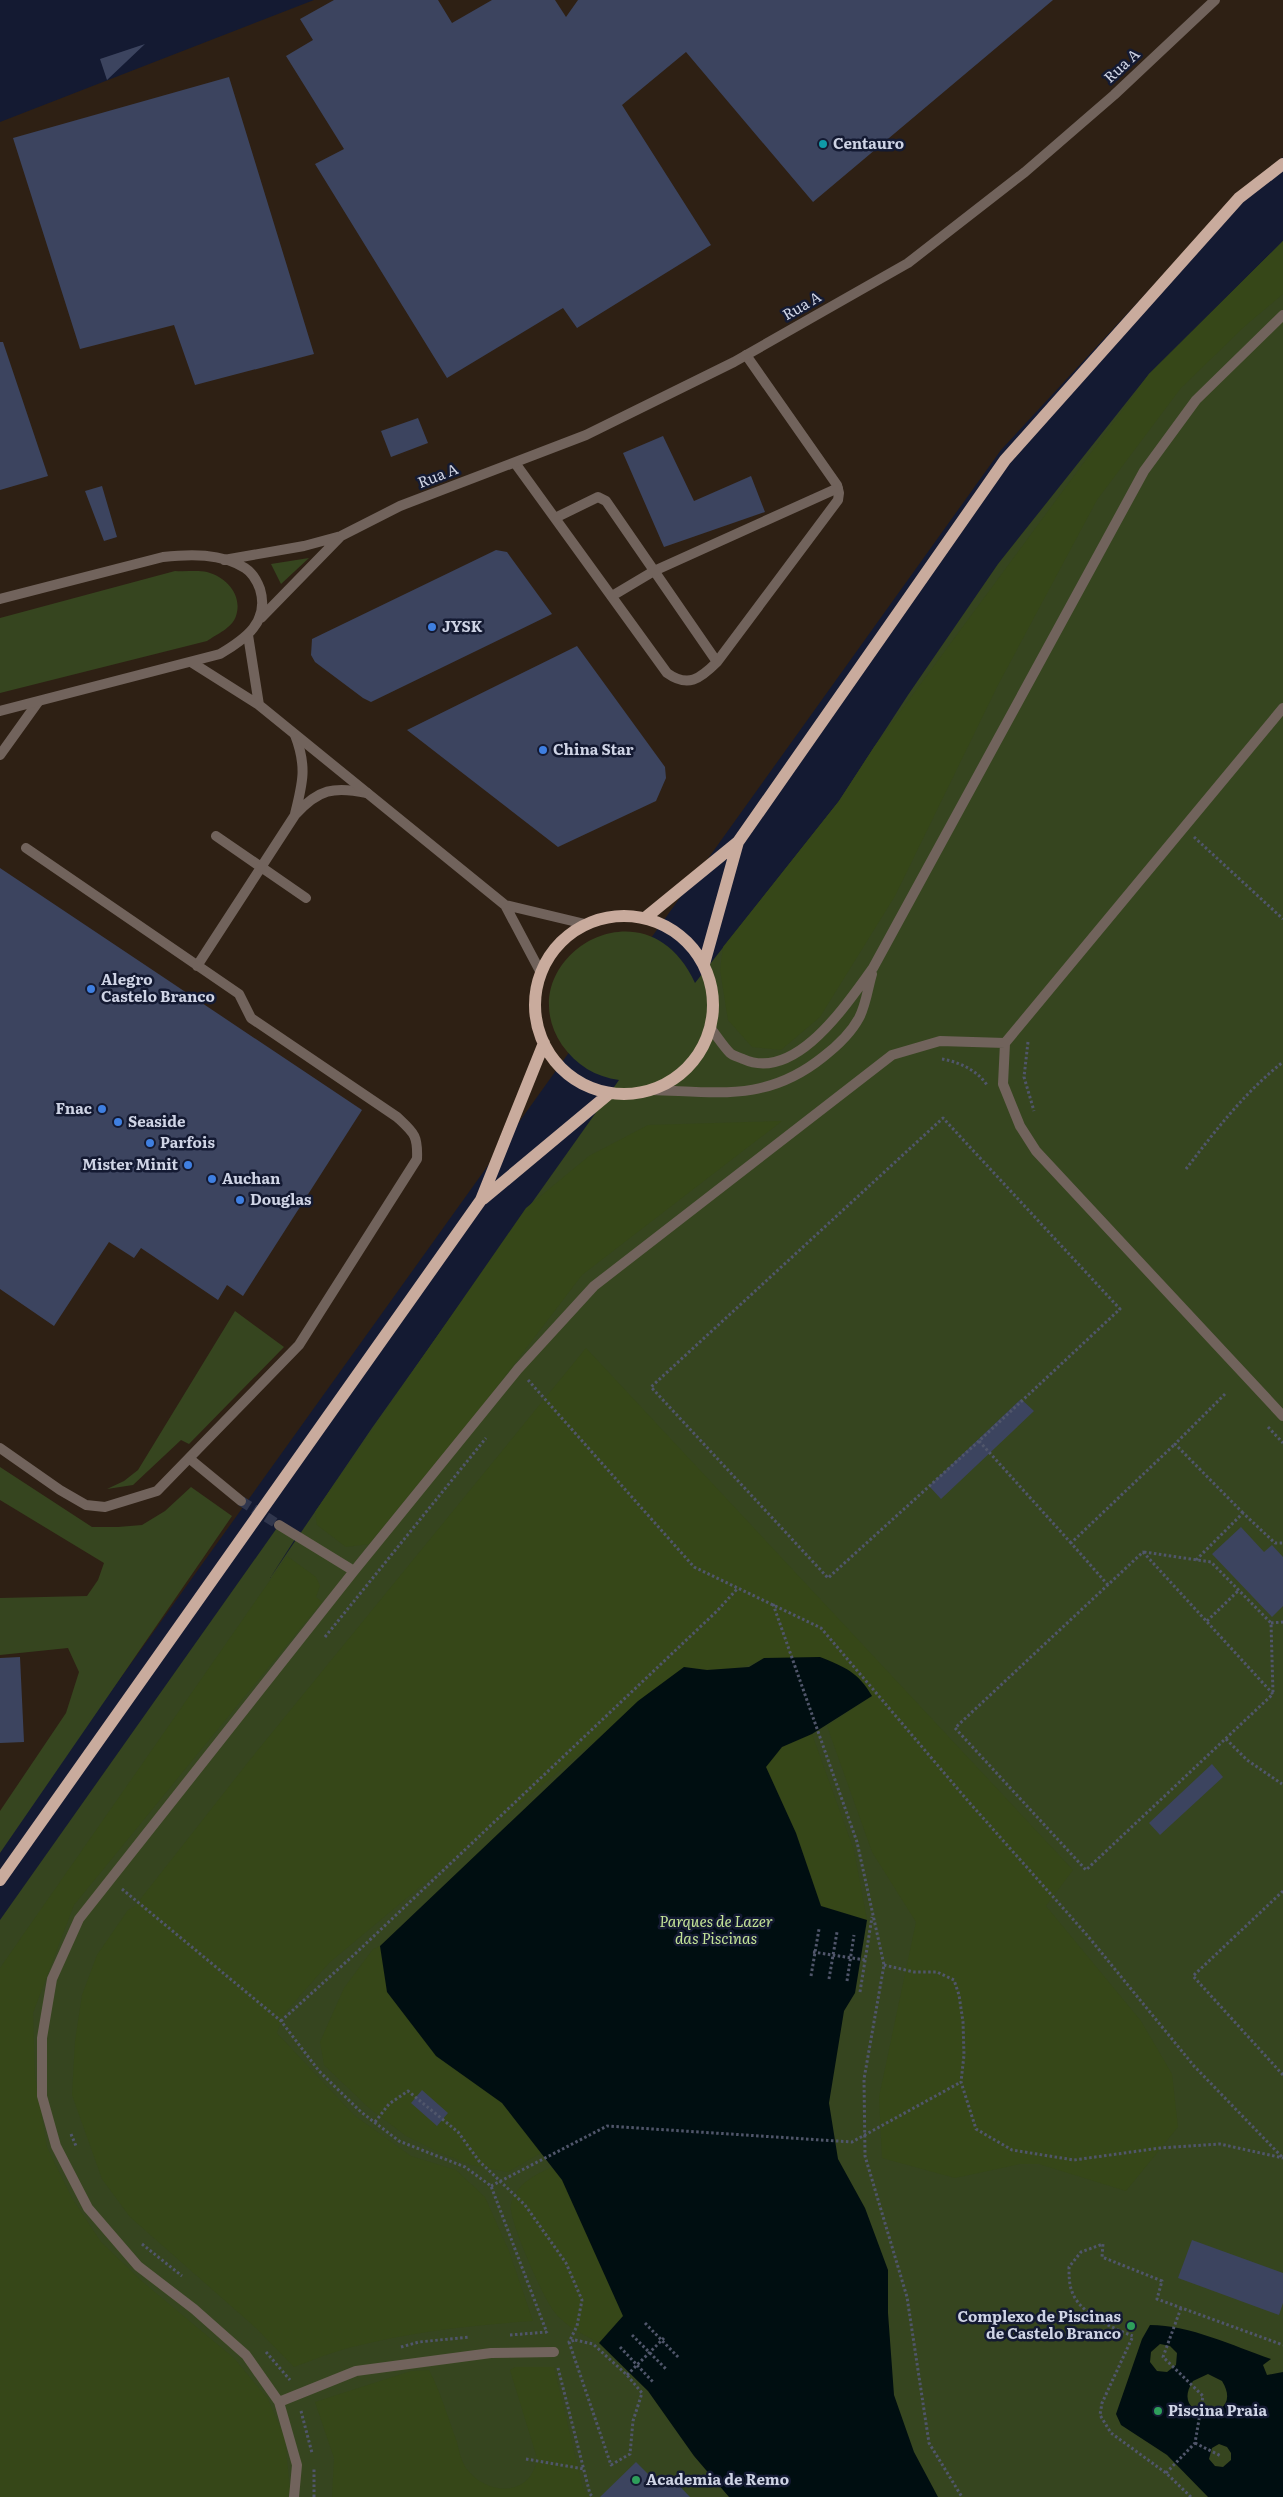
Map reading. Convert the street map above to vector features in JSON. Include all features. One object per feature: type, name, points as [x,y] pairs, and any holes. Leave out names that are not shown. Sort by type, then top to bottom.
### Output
[{"type":"main road","points":[[645,918],[738,842],[1005,460],[1239,198],[1283,164]]},
{"type":"main road","points":[[704,964],[738,842]]},
{"type":"main road","points":[[614,916],[645,918],[669,927],[689,943],[704,964],[712,985],[711,1029],[702,1049],[689,1066],[672,1080],[652,1090],[631,1094],[610,1092],[589,1086],[571,1076],[555,1061],[544,1043],[536,1020],[535,996],[541,973],[551,953],[566,937],[585,924],[614,916]]},
{"type":"main road","points":[[0,1880],[481,1200],[544,1043]]},
{"type":"main road","points":[[481,1200],[610,1092]]},
{"type":"street","name":"Rua A","points":[[224,560],[304,546],[341,536],[400,506],[586,435],[746,355],[908,263],[1026,172],[1114,95],[1215,0]]},
{"type":"street","points":[[711,1029],[730,1054],[754,1064],[777,1062],[800,1050],[833,1021],[873,968],[1144,471],[1196,400],[1283,315]]},
{"type":"street","points":[[515,462],[667,673],[677,680],[686,682],[697,678],[716,662],[838,500],[838,488],[746,355]]},
{"type":"street","points":[[612,596],[654,571],[838,488]]},
{"type":"street","points":[[556,518],[598,497],[606,501],[716,662]]},
{"type":"street","name":"Rua A","points":[[0,711],[220,654],[248,635],[261,618],[341,536]]},
{"type":"street","points":[[0,599],[163,557],[189,554],[224,560],[245,568],[254,576],[262,598],[261,618]]},
{"type":"street","points":[[248,635],[259,705]]},
{"type":"street","points":[[191,662],[259,705],[504,905],[541,973]]},
{"type":"street","points":[[0,755],[38,702]]},
{"type":"street","points":[[1283,708],[1005,1043],[1003,1084],[1020,1126],[1036,1151],[1283,1416]]},
{"type":"street","points":[[295,735],[303,756],[304,774],[295,815]]},
{"type":"street","points":[[198,966],[295,815],[309,799],[326,792],[348,789],[367,794]]},
{"type":"street","points":[[216,836],[306,898]]},
{"type":"street","points":[[0,1448],[68,1495],[86,1505],[106,1507],[157,1491],[299,1345],[417,1159],[418,1144],[415,1134],[397,1117],[251,1018],[239,994],[26,848]]},
{"type":"street","points":[[504,905],[585,924]]},
{"type":"street","points":[[652,1090],[731,1092],[766,1088],[805,1072],[837,1046],[859,1018],[873,968]]},
{"type":"street","points":[[294,2497],[297,2465],[279,2402],[246,2355],[194,2309],[138,2266],[88,2208],[56,2146],[42,2096],[42,2038],[52,1979],[79,1919],[354,1571],[518,1369],[594,1286],[892,1055],[940,1041],[1005,1043]]},
{"type":"street","points":[[190,1459],[241,1501]]},
{"type":"street","points":[[279,1525],[354,1571]]},
{"type":"street","points":[[279,2402],[356,2371],[491,2352],[554,2352]]},
{"type":"path","points":[[1183,827],[1195,836],[1283,919]]},
{"type":"path","points":[[1188,843],[1195,836]]},
{"type":"path","points":[[1020,1126],[1036,1119],[1024,1077],[1028,1042],[1033,1034]]},
{"type":"path","points":[[934,1060],[960,1063],[983,1079],[990,1092]]},
{"type":"path","points":[[1186,1169],[1217,1128],[1268,1074],[1283,1062]]},
{"type":"path","points":[[943,1118],[1120,1309],[979,1442],[828,1578],[652,1387],[943,1118]]},
{"type":"path","points":[[518,1369],[694,1567],[821,1628],[968,1801],[1087,1935],[1194,2066],[1283,2158]]},
{"type":"path","points":[[522,1388],[535,1373]]},
{"type":"path","points":[[1071,1543],[1226,1394]]},
{"type":"path","points":[[1264,1423],[1283,1443]]},
{"type":"path","points":[[322,1640],[487,1436]]},
{"type":"path","points":[[979,1442],[1108,1585]]},
{"type":"path","points":[[1175,1444],[1275,1543],[1283,1544]]},
{"type":"path","points":[[1196,1560],[1243,1513]]},
{"type":"path","points":[[1143,1552],[1211,1562],[1271,1623],[1273,1694],[1086,1870],[955,1728],[1143,1552]]},
{"type":"path","points":[[1143,1552],[1273,1694]]},
{"type":"path","points":[[281,2021],[364,1946],[710,1617],[738,1588]]},
{"type":"path","points":[[1207,1622],[1239,1590]]},
{"type":"path","points":[[773,1604],[857,1842],[884,1965],[864,2079],[865,2156],[907,2298],[929,2443],[962,2497]]},
{"type":"path","points":[[1271,1623],[1283,1622]]},
{"type":"path","points":[[1226,1739],[1247,1760],[1283,1784]]},
{"type":"path","points":[[110,1879],[281,2021],[319,2071],[375,2122],[399,2141],[465,2167],[491,2186],[554,2352],[593,2497]]},
{"type":"path","points":[[115,1896],[128,1881]]},
{"type":"path","points":[[1283,1891],[1193,1976],[1283,2075]]},
{"type":"path","points":[[860,1992],[873,1914]]},
{"type":"path","points":[[811,1976],[819,1929]]},
{"type":"path","points":[[829,1979],[837,1932]]},
{"type":"path","points":[[846,1981],[854,1935]]},
{"type":"path","points":[[813,1952],[865,1960]]},
{"type":"path","points":[[884,1965],[914,1972],[937,1972],[954,1980],[960,1995],[963,2022],[964,2055],[961,2082],[976,2129],[1012,2150],[1074,2160],[1160,2148],[1220,2144],[1283,2158]]},
{"type":"path","points":[[491,2186],[607,2126],[852,2142],[961,2082]]},
{"type":"path","points":[[375,2122],[389,2104],[408,2091],[458,2132],[479,2161],[525,2205],[566,2263],[582,2300],[577,2326],[569,2342],[610,2465],[630,2454],[633,2421],[642,2393],[627,2375],[593,2344],[575,2340],[569,2342]]},
{"type":"path","points":[[70,2131],[80,2154]]},
{"type":"path","points":[[136,2238],[188,2282]]},
{"type":"path","points":[[1191,2497],[1166,2473],[1110,2433],[1100,2415],[1102,2403],[1133,2336],[1103,2321],[1075,2299],[1069,2284],[1069,2267],[1081,2252],[1104,2244],[1102,2257],[1162,2281],[1157,2299],[1283,2345]]},
{"type":"path","points":[[1166,2473],[1195,2443],[1203,2396],[1163,2357],[1180,2308]]},
{"type":"path","points":[[645,2323],[663,2339],[679,2358]]},
{"type":"path","points":[[507,2335],[547,2332]]},
{"type":"path","points":[[632,2335],[666,2369]]},
{"type":"path","points":[[400,2347],[419,2342],[477,2337]]},
{"type":"path","points":[[627,2375],[663,2339]]},
{"type":"path","points":[[620,2347],[653,2382]]},
{"type":"path","points":[[262,2348],[289,2380],[296,2378]]},
{"type":"path","points":[[1195,2443],[1221,2456]]},
{"type":"path","points":[[526,2459],[584,2469]]},
{"type":"shaded area","points":[[314,0],[1283,0],[1283,157],[1238,194],[1001,450],[0,1846],[0,122]]},
{"type":"shaded area","points":[[820,1657],[850,1671],[861,1681],[872,1696],[812,1734],[782,1747],[766,1767],[796,1833],[821,1906],[867,1920],[855,1993],[844,2011],[829,2103],[838,2159],[865,2208],[888,2270],[888,2313],[894,2395],[914,2452],[938,2497],[729,2497],[694,2456],[648,2391],[599,2343],[623,2316],[562,2180],[502,2103],[436,2056],[387,1992],[380,1946],[638,1701],[684,1667],[707,1670],[749,1667],[764,1658]]},
{"type":"shaded area","name":"Piscina Praia","points":[[1150,2325],[1180,2328],[1271,2359],[1263,2365],[1267,2375],[1283,2372],[1283,2497],[1208,2497],[1167,2455],[1121,2425],[1116,2414],[1142,2339]],"holes":[[[1160,2344],[1170,2346],[1177,2353],[1176,2365],[1167,2372],[1157,2371],[1150,2362],[1151,2352]],[[1208,2374],[1222,2381],[1227,2395],[1225,2404],[1217,2410],[1207,2412],[1197,2410],[1190,2404],[1188,2394],[1193,2381]],[[1219,2444],[1227,2447],[1231,2453],[1231,2460],[1223,2467],[1215,2466],[1209,2459],[1212,2448]]]},
{"type":"green space","name":"Parques de Lazer das Piscinas","points":[[1283,241],[1283,2497],[0,2497],[0,1920],[279,1525],[297,1536],[270,1578],[372,1428],[619,1080],[602,1076],[587,1069],[562,1045],[550,1014],[552,984],[566,959],[589,941],[616,932],[645,934],[673,951],[695,983],[839,801],[908,695],[998,564],[1149,374]]},
{"type":"green space","points":[[1283,241],[1283,294],[1245,326],[1181,388],[1097,500],[998,685],[895,896],[820,1017],[781,1050],[752,1047],[728,1020],[720,970],[723,947],[839,801],[874,747],[1149,374]]},
{"type":"green space","points":[[309,558],[281,584],[271,564]]},
{"type":"green space","points":[[175,571],[207,572],[221,578],[231,588],[237,601],[236,616],[231,624],[207,641],[0,693],[0,618]]},
{"type":"green space","points":[[782,1121],[582,1275],[486,1401],[369,1544],[346,1547],[317,1525],[315,1512],[526,1208],[589,1156],[648,1125]]},
{"type":"green space","points":[[235,1311],[284,1347],[189,1444],[181,1440],[133,1485],[107,1489],[124,1481],[138,1470]]},
{"type":"green space","points":[[586,1348],[1073,1870],[1046,1906],[1141,2021],[1172,2074],[1178,2127],[1126,2191],[1039,2164],[1020,2164],[955,2178],[882,2158],[879,2097],[916,1922],[872,1852],[827,1726],[872,1696],[764,1658],[755,1663],[735,1668],[705,1669],[684,1667],[329,1963],[284,2014],[277,2033],[354,2115],[411,2156],[456,2170],[485,2197],[509,2251],[533,2321],[464,2327],[397,2337],[345,2349],[294,2367],[256,2328],[130,2217],[102,2179],[72,2095],[75,2041],[82,1995],[97,1955],[128,1910],[135,1906],[249,1761]]},
{"type":"green space","points":[[0,1467],[92,1527],[142,1525],[165,1511],[191,1487],[232,1516],[0,1853],[0,1811],[66,1713],[79,1672],[68,1648],[0,1655],[0,1598],[87,1596],[98,1580],[104,1563],[0,1500]]},
{"type":"green space","points":[[287,1556],[316,1577],[320,1586],[316,1597],[322,1602],[74,1905],[33,2013],[35,2076],[47,2147],[72,2198],[101,2242],[144,2283],[234,2358],[268,2399],[285,2439],[290,2489],[288,2497],[0,2497],[0,1968]]},
{"type":"green space","points":[[812,1734],[854,1850],[867,1920],[821,1906],[796,1833],[766,1767],[782,1747]]},
{"type":"green space","points":[[380,1946],[387,1992],[436,2056],[502,2103],[541,2153],[508,2172],[471,2165],[438,2152],[406,2136],[369,2108],[324,2065],[320,2042],[344,1988],[373,1949]]},
{"type":"green space","points":[[552,2167],[562,2180],[623,2316],[599,2343],[568,2325],[553,2310],[534,2274],[514,2224],[511,2204],[517,2191],[527,2181]]},
{"type":"green space","points":[[515,2367],[554,2367],[583,2488],[589,2497],[332,2497],[334,2458],[315,2402],[411,2371],[429,2370],[444,2406],[463,2462],[475,2477],[485,2484],[496,2488],[518,2486],[527,2480],[533,2471],[537,2458],[510,2370]]},
{"type":"building","points":[[334,0],[438,0],[452,23],[492,0],[555,0],[566,17],[578,0],[1053,0],[813,202],[686,52],[622,105],[711,245],[577,328],[563,308],[447,378],[315,164],[344,149],[286,56],[313,40],[300,19]]},
{"type":"building","points":[[145,44],[107,80],[100,59]]},
{"type":"building","points":[[229,77],[314,354],[195,385],[174,325],[80,349],[13,138]]},
{"type":"building","points":[[0,342],[3,342],[48,476],[0,490]]},
{"type":"building","points":[[418,418],[428,443],[391,457],[381,431]]},
{"type":"building","points":[[663,436],[694,501],[751,476],[765,512],[664,547],[623,453]]},
{"type":"building","points":[[102,486],[117,537],[104,541],[85,491]]},
{"type":"building","name":"JYSK","points":[[496,550],[507,552],[552,614],[371,702],[315,662],[311,655],[312,639]]},
{"type":"building","name":"China Star","points":[[577,646],[665,767],[666,778],[656,801],[558,847],[407,730]]},
{"type":"building","name":"Alegro Castelo Branco","points":[[0,868],[362,1110],[243,1296],[227,1285],[218,1300],[141,1248],[134,1258],[109,1242],[54,1326],[0,1289]]},
{"type":"building","points":[[1021,1399],[1034,1411],[941,1499],[929,1486]]},
{"type":"building","points":[[1241,1527],[1264,1552],[1272,1545],[1283,1557],[1283,1606],[1272,1617],[1212,1554]]},
{"type":"building","points":[[20,1657],[24,1742],[0,1743],[0,1658]]},
{"type":"building","points":[[1212,1764],[1223,1777],[1160,1835],[1149,1823]]},
{"type":"building","points":[[422,2090],[448,2113],[437,2126],[411,2103]]},
{"type":"building","points":[[1192,2240],[1283,2273],[1283,2303],[1279,2315],[1178,2278]]},
{"type":"building","name":"Academia de Remo","points":[[636,2462],[659,2485],[669,2475],[690,2497],[600,2497]]},
{"type":"tunnel","points":[[241,1501],[279,1525]]},
{"type":"place","name":"Centauro","points":[[823,144]]},
{"type":"place","name":"JYSK","points":[[432,627]]},
{"type":"place","name":"China Star","points":[[543,750]]},
{"type":"place","name":"Alegro Castelo Branco","points":[[91,989]]},
{"type":"place","name":"Fnac","points":[[102,1109]]},
{"type":"place","name":"Seaside","points":[[118,1122]]},
{"type":"place","name":"Parfois","points":[[150,1143]]},
{"type":"place","name":"Mister Minit","points":[[188,1165]]},
{"type":"place","name":"Auchan","points":[[212,1179]]},
{"type":"place","name":"Douglas","points":[[240,1200]]},
{"type":"place","name":"Complexo de Piscinas de Castelo Branco","points":[[1131,2326]]},
{"type":"place","name":"Piscina Praia","points":[[1158,2411]]},
{"type":"place","name":"Academia de Remo","points":[[636,2480]]}]
